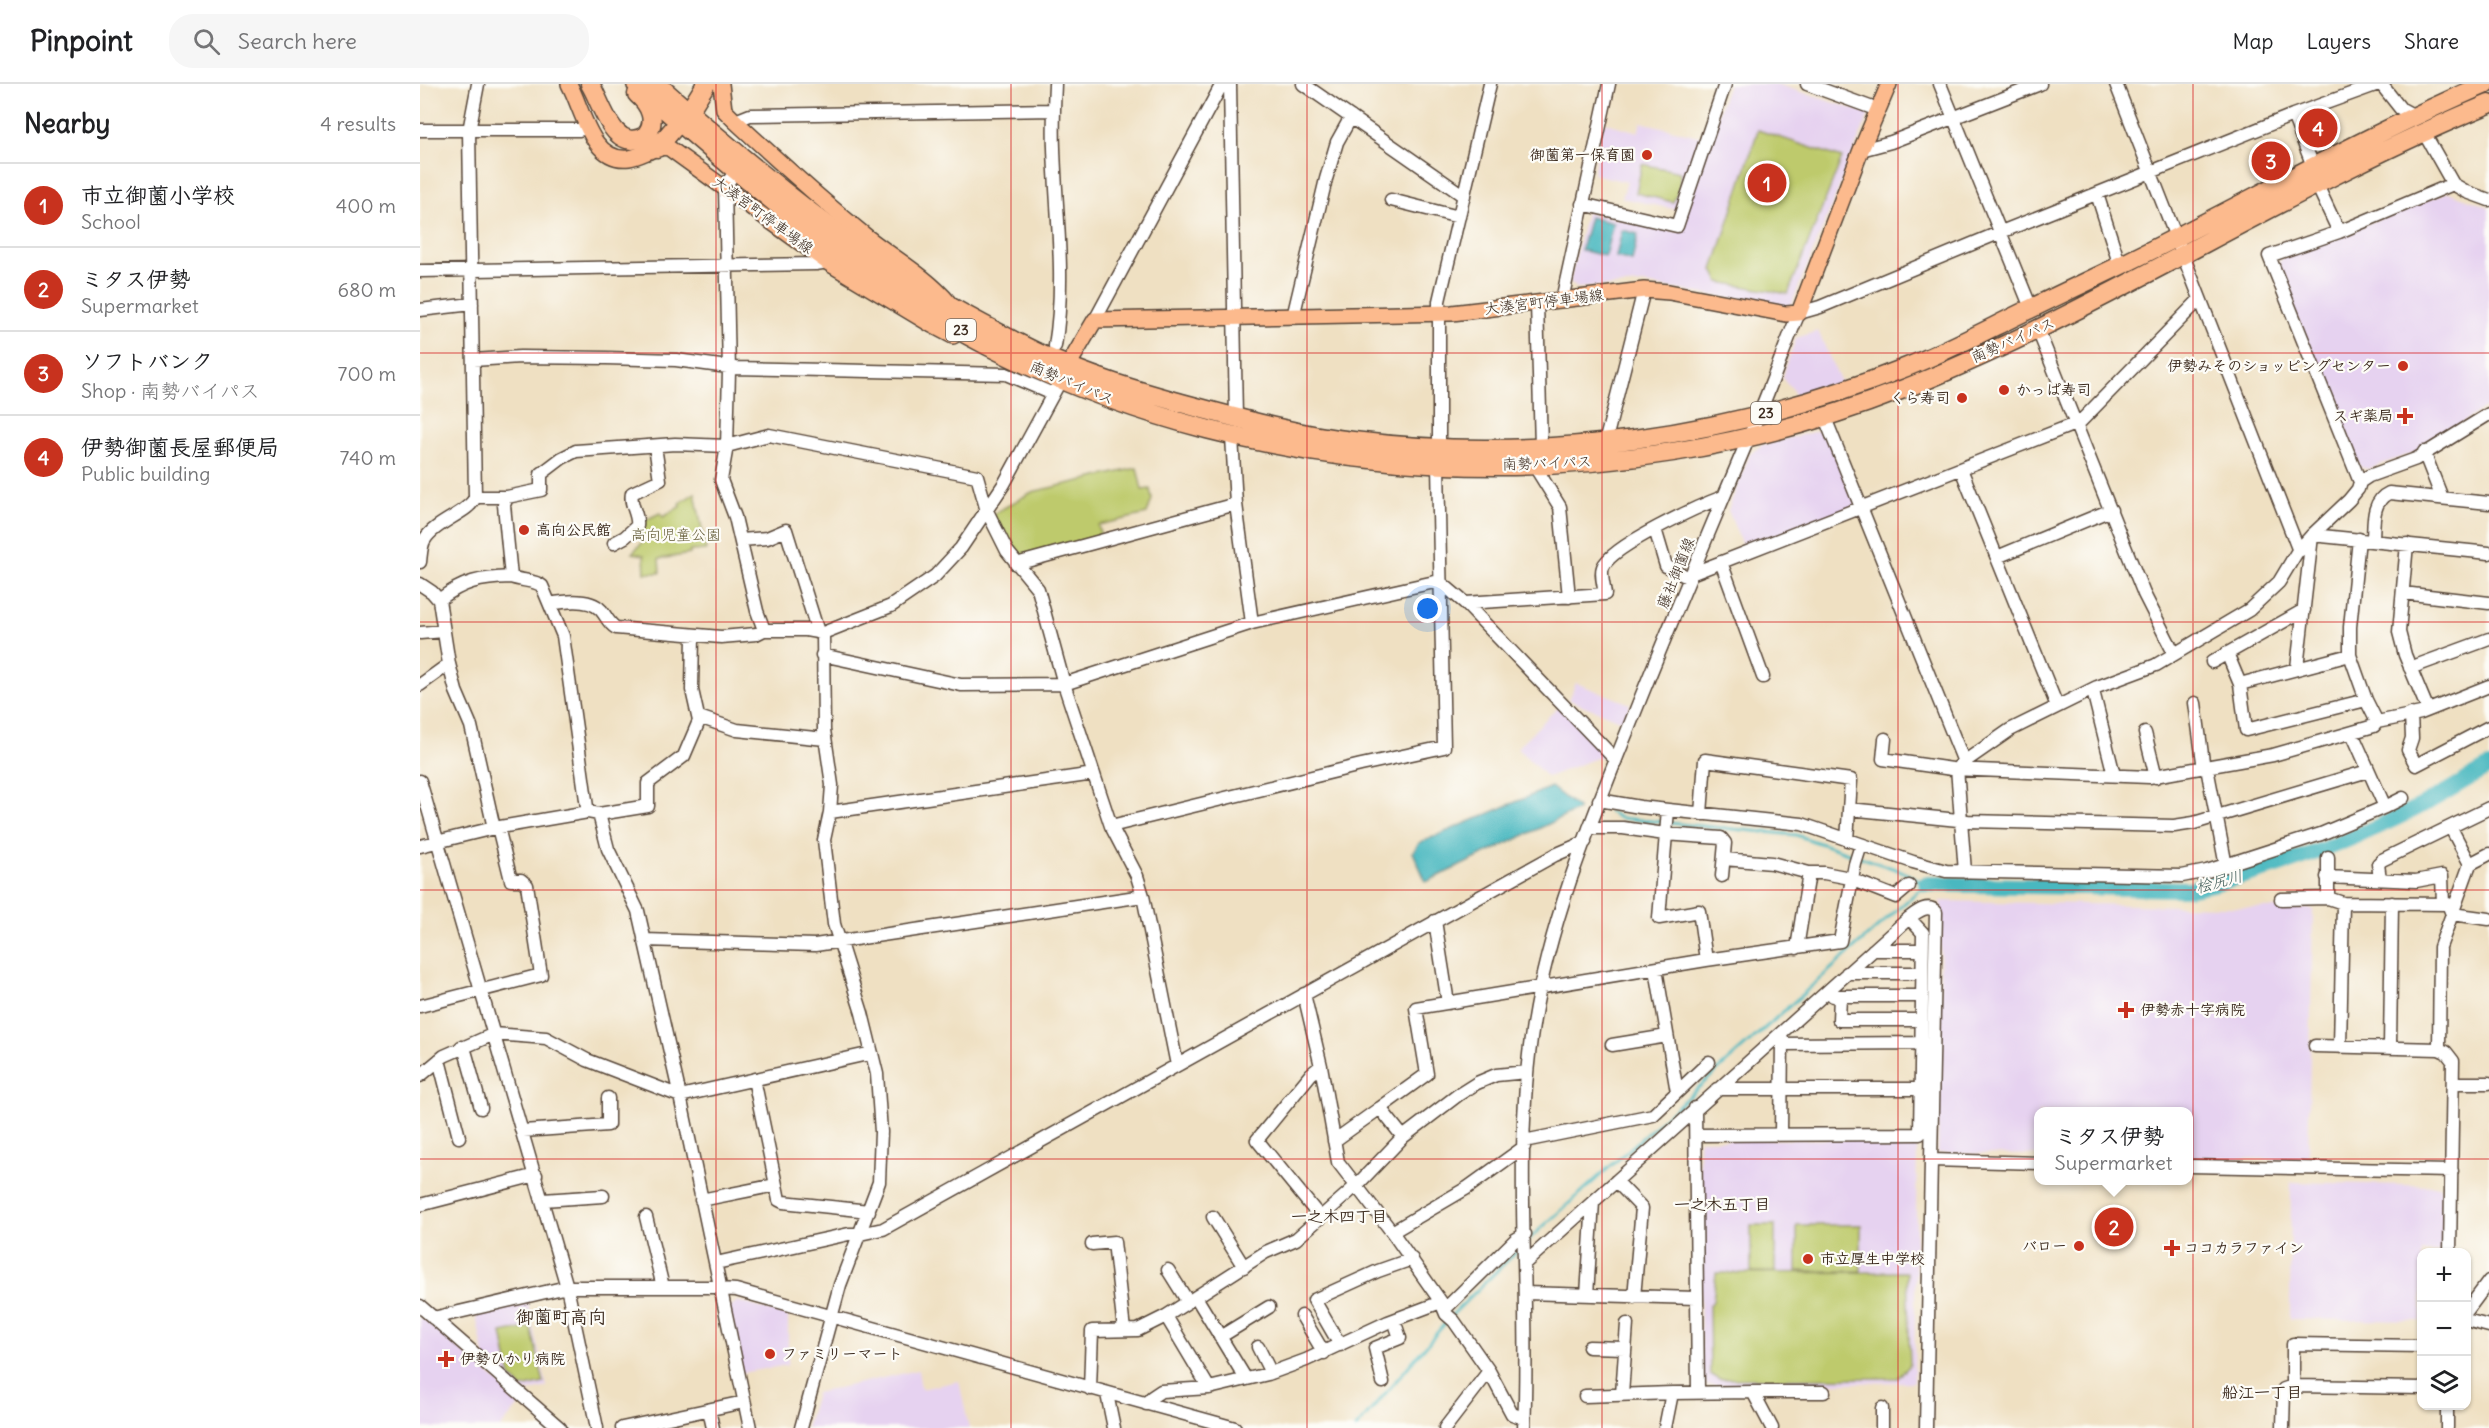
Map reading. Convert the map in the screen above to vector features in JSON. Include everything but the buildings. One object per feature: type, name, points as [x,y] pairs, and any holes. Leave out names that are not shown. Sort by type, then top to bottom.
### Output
[{"type":"highway","points":[[590,84],[616,132],[625,138],[635,140],[649,132],[651,114],[644,100],[626,84]]},
{"type":"highway","name":"南勢バイパス","points":[[636,84],[723,161],[829,245],[884,284],[986,345],[1060,380],[1143,412],[1232,437],[1280,447],[1534,465],[1609,461],[1710,447],[1825,418],[1904,389],[2038,330],[2422,131],[2489,104]]},
{"type":"highway","name":"南勢バイパス","points":[[657,84],[733,152],[817,218],[890,270],[952,307],[1060,380],[1147,393],[1277,428],[1438,458],[1655,437],[1707,428],[1762,407],[1835,393],[1909,366],[2120,266],[2413,115],[2486,84]]},
{"type":"highway","points":[[693,105],[706,84]]},
{"type":"highway","points":[[657,148],[674,128]]},
{"type":"main road","points":[[569,84],[587,128],[603,150],[614,157],[626,159],[657,148]]},
{"type":"main road","points":[[721,84],[724,110],[756,148],[870,239],[933,285],[952,307]]},
{"type":"main road","points":[[1799,313],[1861,150],[1889,84]]},
{"type":"main road","name":"大湊宮町停車場線","points":[[657,148],[669,148],[677,152],[728,184],[828,262],[932,326],[955,337],[986,345]]},
{"type":"main road","name":"大湊宮町停車場線","points":[[1095,320],[1438,314],[1644,290],[1669,292],[1786,314],[1799,313]]},
{"type":"main road","points":[[1060,380],[1095,320]]},
{"type":"street","points":[[420,562],[425,538],[443,520],[470,506],[475,498],[469,131],[478,84]]},
{"type":"street","points":[[1055,84],[1054,149],[1060,262],[1060,312],[1055,346]]},
{"type":"street","points":[[1095,320],[1222,84]]},
{"type":"street","points":[[1230,84],[1236,418]]},
{"type":"street","points":[[1303,84],[1464,196]]},
{"type":"street","points":[[1111,826],[1444,747],[1439,581],[1438,314],[1490,84]]},
{"type":"street","points":[[1562,300],[1609,84]]},
{"type":"street","points":[[1582,204],[1677,226],[1725,84]]},
{"type":"street","points":[[1808,84],[1878,110]]},
{"type":"street","points":[[1940,84],[2031,308]]},
{"type":"street","points":[[1861,150],[1891,142],[2040,84]]},
{"type":"street","points":[[2116,84],[2299,551]]},
{"type":"street","points":[[1799,313],[1820,307],[2001,231],[2293,115],[2379,84],[2400,108],[2413,115]]},
{"type":"street","points":[[735,121],[750,115],[1054,110]]},
{"type":"street","points":[[2293,115],[2313,166]]},
{"type":"street","points":[[1293,317],[1326,179],[1337,142],[1351,117]]},
{"type":"street","points":[[420,130],[579,130],[587,128]]},
{"type":"street","points":[[2422,131],[2453,184],[2489,200]]},
{"type":"street","points":[[728,184],[729,367],[726,446],[721,480],[741,540],[757,611],[764,630]]},
{"type":"street","points":[[1960,765],[2010,730],[2112,680],[2156,664],[2249,610],[2279,582],[2312,535],[2349,500],[2358,489],[2360,482],[2269,256],[2339,232],[2453,184]]},
{"type":"street","points":[[2317,185],[2339,232]]},
{"type":"street","points":[[2097,194],[2120,266]]},
{"type":"street","points":[[1391,201],[1459,217]]},
{"type":"street","points":[[420,272],[727,267],[828,262]]},
{"type":"street","points":[[1605,443],[1644,290]]},
{"type":"street","points":[[1655,529],[1666,566],[1690,576],[2077,424],[2200,299]]},
{"type":"street","points":[[1537,303],[1541,447]]},
{"type":"street","points":[[420,310],[471,304]]},
{"type":"street","name":"藤社御薗線","points":[[1524,1423],[1524,1108],[1540,988],[1588,828],[1799,313]]},
{"type":"street","points":[[2038,330],[2144,594],[2174,652]]},
{"type":"street","points":[[473,360],[520,357],[676,360],[729,367],[1006,374],[1060,380],[987,511],[961,548],[935,576],[891,606],[820,632],[764,630],[756,634],[721,637],[616,628],[609,624],[600,610],[592,604],[582,602],[550,604]]},
{"type":"street","points":[[2360,482],[2369,476],[2408,463],[2489,414]]},
{"type":"street","points":[[1825,418],[1960,765],[1965,872]]},
{"type":"street","points":[[475,498],[497,495],[507,497],[541,490],[541,474],[562,458],[576,451],[675,444],[726,446],[769,435],[977,476],[987,511],[1017,564],[1038,589],[1064,684],[1111,826],[1137,876],[1177,1065]]},
{"type":"street","points":[[1232,437],[1236,504],[1252,623]]},
{"type":"street","points":[[614,543],[637,526],[638,518],[631,501],[632,493],[660,480],[655,446]]},
{"type":"street","points":[[2424,452],[2442,498]]},
{"type":"street","points":[[1534,465],[1560,507],[1569,597]]},
{"type":"street","points":[[1961,470],[2057,706]]},
{"type":"street","points":[[2373,540],[2375,508],[2385,495],[2394,493],[2489,503]]},
{"type":"street","points":[[507,497],[504,505],[511,577]]},
{"type":"street","points":[[1465,603],[1605,594],[1602,569],[1605,562],[1627,544],[1695,507],[1723,497]]},
{"type":"street","points":[[1017,564],[1236,504]]},
{"type":"street","points":[[1997,557],[2111,510]]},
{"type":"street","points":[[741,540],[767,538],[786,530],[820,632],[825,739],[832,784],[830,812],[824,840],[838,942],[872,1053],[880,1103],[879,1182],[840,1285],[801,1428]]},
{"type":"street","points":[[2312,535],[2489,553]]},
{"type":"street","points":[[2297,668],[2312,535]]},
{"type":"street","points":[[2359,539],[2350,627],[2350,655],[2366,700],[2377,722]]},
{"type":"street","points":[[2407,544],[2399,632],[2401,644],[2428,710]]},
{"type":"street","points":[[1721,562],[1763,677]]},
{"type":"street","points":[[439,600],[464,584],[481,578],[511,577],[522,582],[537,582],[542,586],[563,636],[593,813],[638,911],[706,1198],[716,1263],[750,1428]]},
{"type":"street","points":[[1439,581],[1465,603],[1616,760]]},
{"type":"street","points":[[822,655],[961,685],[1064,684],[1252,623],[1439,581]]},
{"type":"street","points":[[420,584],[439,600],[449,664],[456,691],[471,726],[511,880],[521,880],[527,885],[541,975],[420,1006]]},
{"type":"street","points":[[2403,593],[2489,603]]},
{"type":"street","points":[[2212,662],[2304,610]]},
{"type":"street","points":[[420,633],[444,631]]},
{"type":"street","points":[[420,846],[496,827],[648,806],[648,783],[684,756],[699,717],[692,690],[693,635]]},
{"type":"street","points":[[2410,668],[2489,639]]},
{"type":"street","points":[[2227,653],[2240,684],[2246,730],[2366,700]]},
{"type":"street","points":[[2240,684],[2350,655]]},
{"type":"street","points":[[420,685],[449,664]]},
{"type":"street","points":[[1885,739],[1883,759],[2156,777],[2273,755],[2352,733],[2374,726],[2377,722],[2428,710],[2489,686]]},
{"type":"street","points":[[2092,691],[2114,775]]},
{"type":"street","points":[[2195,703],[2226,866]]},
{"type":"street","points":[[2411,714],[2412,738],[2408,750],[2416,765],[2489,727]]},
{"type":"street","points":[[699,717],[737,730],[825,739]]},
{"type":"street","points":[[2145,733],[2156,777]]},
{"type":"street","points":[[2352,733],[2385,807]]},
{"type":"street","points":[[1701,814],[1706,760],[1851,780],[1847,840]]},
{"type":"street","points":[[1849,808],[1961,820],[2174,826],[2217,816],[2368,771]]},
{"type":"street","points":[[830,812],[1094,774]]},
{"type":"street","points":[[420,782],[567,1287],[597,1428]]},
{"type":"street","points":[[1599,800],[1667,812],[1802,824],[1847,840],[1858,854],[1938,870],[2182,876],[2226,866],[2321,834],[2403,798]]},
{"type":"street","points":[[2380,879],[2378,864],[2382,860],[2489,808]]},
{"type":"street","points":[[1667,812],[1659,918],[1699,911],[1706,960]]},
{"type":"street","points":[[1588,828],[1623,828],[1721,838],[1725,843],[1722,876]]},
{"type":"street","points":[[2451,828],[2470,864]]},
{"type":"street","points":[[716,1263],[849,1234],[883,1229],[1435,921],[1555,855],[1585,842]]},
{"type":"street","points":[[1334,1141],[1427,1074],[1416,1008],[1706,960],[1840,941],[1858,854]]},
{"type":"street","points":[[2439,1048],[2440,946],[2470,864],[2489,854]]},
{"type":"street","points":[[2328,857],[2328,898]]},
{"type":"street","points":[[1724,859],[1772,864],[1809,873],[1824,873],[1896,897],[1909,886]]},
{"type":"street","points":[[1797,948],[1809,873]]},
{"type":"street","points":[[2327,877],[2416,881],[2442,876],[2443,904]]},
{"type":"street","points":[[644,940],[785,946],[838,942],[1143,896]]},
{"type":"street","points":[[2281,899],[2328,898],[2343,903],[2448,904],[2452,914]]},
{"type":"street","points":[[2340,1047],[2343,903]]},
{"type":"street","points":[[2390,1047],[2392,903]]},
{"type":"street","points":[[1525,1258],[1593,1202],[1909,918],[1924,909],[1934,909],[1936,912],[1926,1428]]},
{"type":"street","points":[[2452,914],[2489,919]]},
{"type":"street","points":[[1696,1135],[1920,1134],[1923,933],[1909,918]]},
{"type":"street","points":[[1435,921],[1448,1003]]},
{"type":"street","points":[[1873,950],[1922,950]]},
{"type":"street","points":[[1656,969],[1677,1092]]},
{"type":"street","points":[[1847,973],[1922,973]]},
{"type":"street","points":[[1881,973],[1881,996]]},
{"type":"street","points":[[1304,994],[1321,1066],[1338,1162],[1412,1259],[1489,1371],[1512,1414],[1524,1423]]},
{"type":"street","points":[[1821,996],[1922,996]]},
{"type":"street","points":[[1839,996],[1839,1020],[1921,1020]]},
{"type":"street","points":[[1781,1134],[1782,1031]]},
{"type":"street","points":[[420,1076],[439,1060],[461,1047],[494,1034],[546,1038],[587,1060],[680,1096],[872,1053]]},
{"type":"street","points":[[1612,1045],[1667,1036]]},
{"type":"street","points":[[1782,1044],[1921,1043]]},
{"type":"street","points":[[2315,1046],[2439,1048],[2446,1052],[2453,1061],[2451,1248]]},
{"type":"street","points":[[461,1047],[466,1054],[481,1108]]},
{"type":"street","points":[[439,1060],[459,1137]]},
{"type":"street","points":[[1392,1232],[1467,1188],[1524,1144],[1653,1115],[1709,1062]]},
{"type":"street","points":[[1320,1217],[1257,1140],[1311,1074],[1321,1066]]},
{"type":"street","points":[[1090,1389],[1092,1331],[1143,1328],[1192,1300],[1266,1252],[1296,1239],[1356,1186],[1403,1137],[1477,1083],[1496,1075],[1527,1072]]},
{"type":"street","points":[[754,1079],[779,1200],[869,1211]]},
{"type":"street","points":[[2453,1083],[2489,1083]]},
{"type":"street","points":[[1717,1089],[1920,1089]]},
{"type":"street","points":[[523,1131],[608,1125],[608,1098]]},
{"type":"street","points":[[1380,1108],[1403,1137]]},
{"type":"street","points":[[1695,1108],[1698,1392]]},
{"type":"street","points":[[1931,1160],[2034,1163]]},
{"type":"street","points":[[2193,1166],[2452,1171]]},
{"type":"street","points":[[420,1205],[536,1175]]},
{"type":"street","points":[[1616,1181],[1642,1208],[1635,1297]]},
{"type":"street","points":[[706,1198],[776,1185]]},
{"type":"street","points":[[543,1200],[603,1196]]},
{"type":"street","points":[[1587,1295],[1593,1202]]},
{"type":"street","points":[[646,1217],[663,1287]]},
{"type":"street","points":[[1213,1217],[1244,1267]]},
{"type":"street","points":[[1146,1404],[1161,1391],[1209,1388],[1271,1373],[1324,1353],[1394,1320],[1447,1312],[1515,1240],[1525,1234]]},
{"type":"street","points":[[1092,1244],[1114,1242],[1124,1330]]},
{"type":"street","points":[[1340,1345],[1314,1299],[1412,1259]]},
{"type":"street","points":[[1168,1270],[1220,1337],[1246,1379]]},
{"type":"street","points":[[2471,1305],[2489,1281]]},
{"type":"street","points":[[433,1317],[567,1287],[736,1290],[1235,1428]]},
{"type":"street","points":[[1525,1293],[1696,1298]]},
{"type":"street","points":[[420,1306],[560,1428]]},
{"type":"street","points":[[1220,1337],[1269,1307]]},
{"type":"street","points":[[1166,1316],[1209,1388]]},
{"type":"street","points":[[1302,1316],[1324,1353]]},
{"type":"street","points":[[1383,1382],[1375,1348],[1400,1338],[1394,1320]]},
{"type":"street","points":[[2471,1321],[2489,1326]]},
{"type":"street","points":[[1622,1394],[1627,1324]]},
{"type":"street","points":[[2293,1386],[2293,1344],[2417,1346]]},
{"type":"street","points":[[1258,1347],[1271,1373]]},
{"type":"street","points":[[1589,1347],[1625,1348]]},
{"type":"street","points":[[1445,1428],[1489,1371]]},
{"type":"street","points":[[2283,1428],[2284,1389],[2293,1386],[2417,1388]]},
{"type":"street","points":[[1585,1396],[1698,1392],[1824,1392]]},
{"type":"street","points":[[1753,1392],[1772,1428]]},
{"type":"street","points":[[1665,1428],[1672,1393]]},
{"type":"street","points":[[1107,1394],[1114,1428]]},
{"type":"street","points":[[622,1428],[744,1402]]},
{"type":"street","points":[[1882,1408],[1882,1428]]},
{"type":"street","points":[[709,1410],[713,1428]]},
{"type":"street","points":[[2447,1410],[2447,1428]]},
{"type":"shaded area","points":[[1728,84],[1776,84],[1869,114],[1792,303],[1784,307],[1644,284],[1577,288],[1570,282],[1586,212],[1678,232]]},
{"type":"shaded area","name":"御薗第一保育園","points":[[1603,122],[1638,132],[1641,122],[1702,137],[1678,210],[1622,198],[1627,182],[1593,174]]},
{"type":"shaded area","points":[[2448,192],[2489,207],[2489,405],[2418,451],[2368,469],[2360,467],[2276,268],[2283,257]]},
{"type":"shaded area","points":[[1818,331],[1841,383],[1796,397],[1791,387],[1782,378],[1796,338]]},
{"type":"shaded area","points":[[1825,429],[1858,505],[1744,550],[1728,510],[1750,454],[1762,445]]},
{"type":"shaded area","points":[[1576,683],[1630,704],[1623,721],[1569,700]]},
{"type":"shaded area","points":[[1561,704],[1610,753],[1547,777],[1517,748]]},
{"type":"shaded area","name":"伊勢赤十字病院","points":[[1941,901],[2313,909],[2308,1160],[2193,1157],[2193,1107],[2034,1107],[2034,1155],[1938,1153]]},
{"type":"shaded area","name":"市立厚生中学校","points":[[1917,1139],[1914,1382],[1707,1385],[1701,1377],[1699,1140]]},
{"type":"shaded area","points":[[2291,1182],[2439,1186],[2445,1199],[2444,1248],[2417,1248],[2417,1321],[2290,1319]]},
{"type":"shaded area","points":[[527,1300],[547,1387],[522,1393],[485,1360],[475,1310]]},
{"type":"shaded area","points":[[737,1301],[788,1316],[788,1365],[740,1373],[728,1310]]},
{"type":"shaded area","name":"伊勢ひかり病院","points":[[420,1316],[522,1402],[500,1428],[420,1428]]},
{"type":"shaded area","points":[[918,1370],[921,1389],[959,1381],[969,1428],[806,1428],[816,1393]]},
{"type":"green space","points":[[1758,130],[1842,158],[1788,294],[1719,282],[1713,270]]},
{"type":"green space","points":[[1642,164],[1680,172],[1680,186],[1673,202],[1636,193]]},
{"type":"green space","points":[[1137,468],[1142,490],[1150,489],[1152,499],[1147,514],[1098,525],[1101,537],[1021,560],[1015,557],[993,514],[1032,492]]},
{"type":"green space","name":"高向児童公園","points":[[695,493],[706,550],[690,551],[690,554],[659,559],[660,573],[645,573],[644,555],[632,553],[647,538],[638,529],[641,522],[660,513],[663,517],[681,506],[680,503]]},
{"type":"green space","points":[[1751,1225],[1775,1225],[1775,1272],[1751,1272]]},
{"type":"green space","points":[[1797,1225],[1861,1225],[1861,1271],[1797,1271]]},
{"type":"green space","points":[[1907,1272],[1910,1365],[1898,1378],[1719,1379],[1710,1374],[1709,1305],[1713,1301],[1716,1273]]},
{"type":"green space","points":[[531,1327],[544,1383],[522,1388],[511,1378],[502,1333]]},
{"type":"water","points":[[1590,217],[1613,223],[1605,256],[1581,250]]},
{"type":"water","points":[[1622,230],[1638,234],[1632,261],[1616,257]]},
{"type":"water","points":[[1551,787],[1578,810],[1426,882],[1413,852],[1419,843]]},
{"type":"waterway","name":"桧尻川","points":[[1926,884],[2188,889],[2217,883],[2274,867],[2359,835],[2413,810],[2489,767]]},
{"type":"waterway","points":[[1609,812],[1620,818],[1662,822]]},
{"type":"waterway","points":[[1669,823],[1796,835],[1854,855]]},
{"type":"waterway","points":[[1528,1240],[1926,884],[1901,871],[1860,857]]},
{"type":"waterway","points":[[1451,1316],[1519,1249]]},
{"type":"waterway","points":[[1356,1428],[1447,1321]]},
{"type":"place","name":"伊勢御薗長屋郵便局","points":[[2318,128]]},
{"type":"place","name":"御薗第一保育園","points":[[1647,155]]},
{"type":"place","name":"ソフトバンク","points":[[2271,161]]},
{"type":"place","name":"市立御薗小学校","points":[[1767,183]]},
{"type":"place","name":"伊勢みそのショッピングセンター","points":[[2403,366]]},
{"type":"place","name":"かっぱ寿司","points":[[2004,390]]},
{"type":"place","name":"くら寿司","points":[[1962,398]]},
{"type":"place","name":"スギ薬局","points":[[2405,416]]},
{"type":"place","name":"高向公民館","points":[[524,530]]},
{"type":"place","name":"伊勢赤十字病院","points":[[2126,1010]]},
{"type":"place","name":"ミタス伊勢","points":[[2114,1227]]},
{"type":"place","name":"バロー","points":[[2079,1246]]},
{"type":"place","name":"ココカラファイン","points":[[2172,1248]]},
{"type":"place","name":"市立厚生中学校","points":[[1808,1259]]},
{"type":"place","name":"ファミリーマート","points":[[770,1354]]},
{"type":"place","name":"伊勢ひかり病院","points":[[446,1359]]},
{"type":"district","name":"一之木五丁目","points":[[1722,1204]]},
{"type":"district","name":"一之木四丁目","points":[[1339,1216]]},
{"type":"district","name":"御薗町高向","points":[[561,1317]]},
{"type":"district","name":"船江一丁目","points":[[2262,1392]]}]
